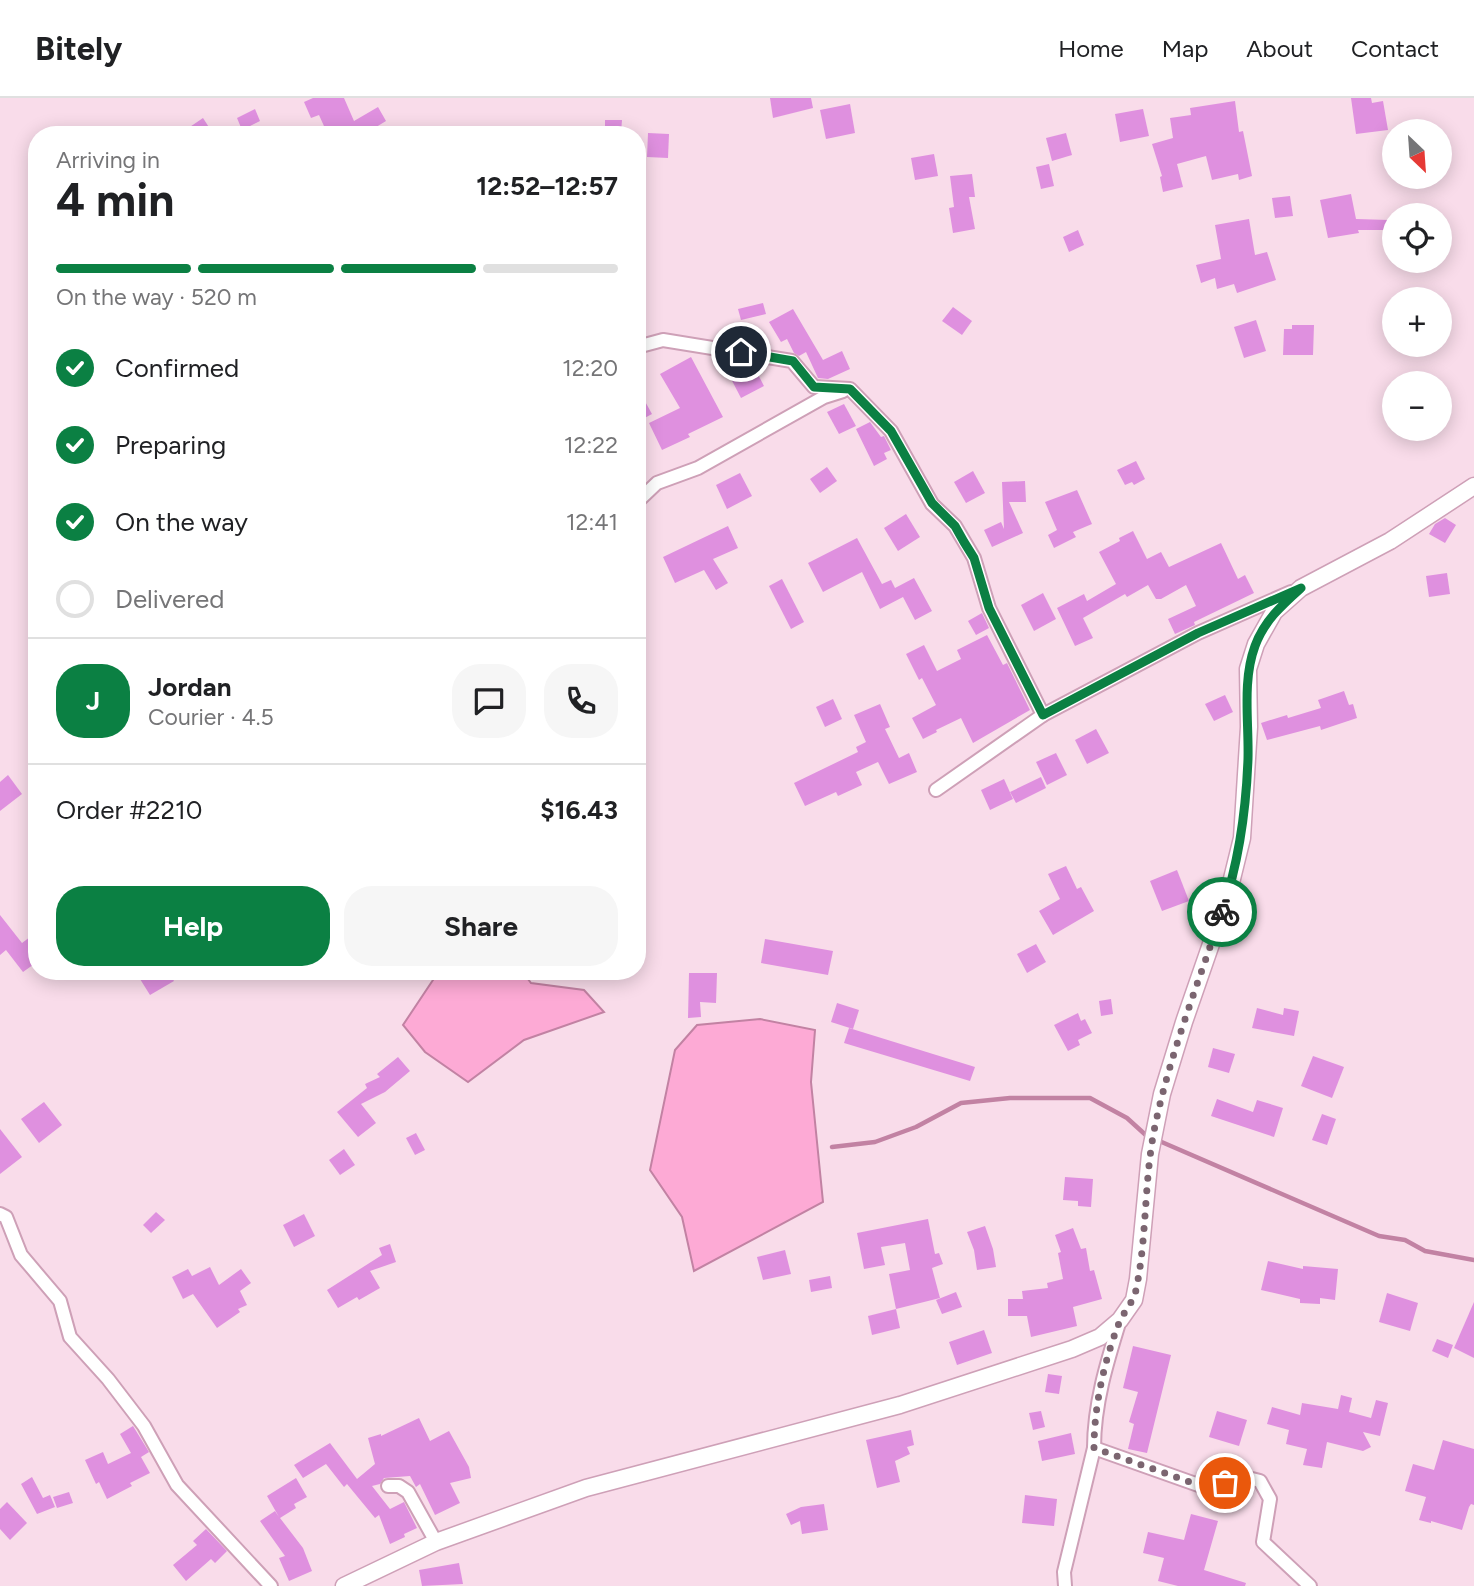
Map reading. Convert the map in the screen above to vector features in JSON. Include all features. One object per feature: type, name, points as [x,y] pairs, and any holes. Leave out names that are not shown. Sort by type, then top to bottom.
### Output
[{"type":"street","points":[[646,345],[663,340],[793,361],[814,387],[850,389],[891,431],[932,503],[955,526],[974,558],[989,608],[1043,715]]},
{"type":"street","points":[[646,493],[657,483],[698,468],[824,397],[850,389]]},
{"type":"street","points":[[936,790],[1043,715],[1198,633],[1301,588],[1390,541],[1474,486]]},
{"type":"street","points":[[344,1586],[436,1542],[586,1488],[900,1405],[1072,1349],[1101,1337],[1120,1321],[1134,1300],[1150,1154],[1171,1063],[1228,895],[1242,838],[1248,749],[1248,669],[1256,644],[1274,612],[1301,588]]},
{"type":"street","points":[[0,1214],[6,1217],[21,1255],[60,1301],[70,1337],[108,1379],[144,1426],[177,1485],[271,1586]]},
{"type":"street","points":[[1065,1586],[1064,1572],[1094,1448],[1105,1371],[1120,1321]]},
{"type":"street","points":[[1094,1448],[1204,1487],[1248,1478],[1261,1480],[1269,1499],[1263,1542],[1310,1586]]},
{"type":"street","points":[[388,1486],[399,1486],[408,1492],[436,1542]]},
{"type":"shaded area","points":[[433,980],[529,980],[531,983],[584,990],[604,1012],[524,1040],[468,1082],[425,1052],[403,1025]]},
{"type":"shaded area","points":[[760,1019],[815,1030],[811,1082],[823,1202],[694,1271],[682,1217],[650,1170],[675,1050],[697,1025]]},
{"type":"building","points":[[313,98],[344,98],[354,121],[378,107],[386,121],[378,126],[324,126],[319,115],[311,118],[304,102]]},
{"type":"building","points":[[770,98],[811,98],[813,108],[773,118]]},
{"type":"building","points":[[1351,98],[1371,98],[1372,103],[1383,101],[1386,119],[1382,119],[1382,131],[1356,134]]},
{"type":"building","points":[[1235,101],[1239,132],[1243,131],[1252,176],[1239,180],[1238,174],[1212,180],[1206,156],[1177,164],[1183,187],[1163,192],[1162,176],[1152,144],[1173,138],[1170,118],[1191,115],[1190,108]]},
{"type":"building","points":[[850,104],[855,133],[826,139],[820,110]]},
{"type":"building","points":[[255,109],[260,121],[250,126],[240,126],[237,118]]},
{"type":"building","points":[[1143,109],[1149,136],[1120,142],[1115,114]]},
{"type":"building","points":[[203,118],[208,126],[191,126]]},
{"type":"building","points":[[605,120],[622,120],[622,126],[605,126]]},
{"type":"building","points":[[648,133],[669,134],[668,158],[647,157]]},
{"type":"building","points":[[1066,133],[1072,155],[1052,161],[1046,138]]},
{"type":"building","points":[[934,154],[938,176],[915,180],[911,158]]},
{"type":"building","points":[[1049,164],[1054,186],[1041,189],[1036,167]]},
{"type":"building","points":[[972,174],[975,197],[969,197],[975,229],[953,233],[949,208],[954,207],[950,176]]},
{"type":"building","points":[[1351,194],[1356,219],[1382,220],[1382,230],[1358,230],[1359,233],[1328,238],[1320,200]]},
{"type":"building","points":[[1290,196],[1293,216],[1275,218],[1272,198]]},
{"type":"building","points":[[1249,219],[1255,255],[1267,252],[1276,280],[1237,293],[1234,284],[1217,289],[1215,278],[1201,283],[1196,265],[1221,259],[1215,225]]},
{"type":"building","points":[[1078,230],[1084,245],[1069,252],[1063,237]]},
{"type":"building","points":[[763,303],[766,314],[741,320],[738,309]]},
{"type":"building","points":[[953,307],[972,321],[962,335],[942,321]]},
{"type":"building","points":[[793,309],[823,360],[842,351],[850,369],[828,379],[818,378],[806,352],[799,356],[794,353],[787,339],[781,342],[769,322]]},
{"type":"building","points":[[1256,320],[1266,351],[1244,358],[1234,327]]},
{"type":"building","points":[[1292,325],[1314,325],[1313,355],[1283,355],[1284,329],[1292,329]]},
{"type":"building","points":[[691,357],[723,417],[662,450],[649,423],[680,408],[660,374]]},
{"type":"building","points":[[752,363],[764,386],[741,398],[728,373]]},
{"type":"building","points":[[646,403],[652,414],[646,417]]},
{"type":"building","points":[[844,404],[856,426],[839,434],[827,412]]},
{"type":"building","points":[[870,422],[881,437],[884,436],[891,450],[884,453],[887,459],[874,466],[856,429]]},
{"type":"building","points":[[1136,461],[1145,479],[1134,485],[1132,482],[1125,485],[1117,470]]},
{"type":"building","points":[[827,467],[837,481],[820,493],[810,479]]},
{"type":"building","points":[[973,471],[985,493],[966,503],[954,482]]},
{"type":"building","points":[[740,473],[752,496],[727,509],[716,485]]},
{"type":"building","points":[[1025,481],[1026,502],[1009,502],[1023,533],[992,547],[984,530],[1001,522],[1004,529],[1002,482]]},
{"type":"building","points":[[1077,490],[1092,524],[1073,532],[1076,537],[1054,548],[1048,535],[1057,530],[1045,502]]},
{"type":"building","points":[[906,514],[920,537],[898,551],[884,528]]},
{"type":"building","points":[[1445,518],[1456,525],[1445,543],[1429,534],[1435,524]]},
{"type":"building","points":[[728,526],[738,548],[713,559],[728,583],[716,590],[704,570],[675,583],[663,557]]},
{"type":"building","points":[[1133,531],[1147,559],[1161,552],[1169,567],[1221,543],[1238,579],[1245,575],[1254,593],[1175,634],[1168,619],[1196,606],[1186,585],[1161,599],[1156,599],[1148,585],[1127,597],[1125,594],[1083,618],[1093,638],[1075,646],[1057,608],[1084,594],[1087,601],[1116,584],[1099,552]]},
{"type":"building","points":[[857,538],[882,584],[891,580],[895,588],[914,578],[932,611],[915,620],[903,597],[880,609],[862,572],[823,592],[808,563]]},
{"type":"building","points":[[1447,573],[1450,594],[1429,597],[1426,576]]},
{"type":"building","points":[[782,579],[804,622],[791,629],[769,586]]},
{"type":"building","points":[[1043,593],[1056,619],[1034,631],[1021,605]]},
{"type":"building","points":[[982,613],[989,628],[976,635],[968,621]]},
{"type":"building","points":[[987,635],[1003,665],[1007,663],[1030,710],[973,743],[961,718],[923,739],[912,718],[936,705],[906,654],[924,645],[937,671],[961,659],[957,650]]},
{"type":"building","points":[[1344,691],[1349,705],[1353,704],[1357,718],[1321,730],[1320,726],[1267,740],[1261,723],[1321,708],[1318,700]]},
{"type":"building","points":[[1225,695],[1233,712],[1214,721],[1205,704]]},
{"type":"building","points":[[833,699],[842,719],[825,727],[816,707]]},
{"type":"building","points":[[880,704],[890,727],[885,729],[899,758],[909,753],[917,772],[889,784],[878,762],[856,772],[862,785],[838,796],[836,792],[805,806],[794,783],[858,752],[856,747],[866,742],[854,715]]},
{"type":"building","points":[[1096,729],[1109,753],[1087,764],[1075,740]]},
{"type":"building","points":[[1056,753],[1067,775],[1047,785],[1036,762]]},
{"type":"building","points":[[8,775],[22,794],[0,811],[0,782]]},
{"type":"building","points":[[1041,777],[1046,788],[1016,803],[1010,792]]},
{"type":"building","points":[[1004,779],[1013,799],[990,810],[981,790]]},
{"type":"building","points":[[1066,866],[1077,889],[1081,887],[1094,911],[1053,935],[1039,911],[1060,899],[1048,874]]},
{"type":"building","points":[[1177,870],[1189,901],[1162,911],[1150,881]]},
{"type":"building","points":[[0,915],[22,943],[28,938],[28,968],[23,972],[6,950],[0,955]]},
{"type":"building","points":[[765,939],[833,951],[828,975],[761,963]]},
{"type":"building","points":[[1036,944],[1046,962],[1027,973],[1017,954]]},
{"type":"building","points":[[689,973],[717,973],[716,1003],[700,1002],[701,1017],[688,1018]]},
{"type":"building","points":[[141,980],[173,980],[174,981],[150,995]]},
{"type":"building","points":[[1111,999],[1113,1014],[1101,1016],[1099,1001]]},
{"type":"building","points":[[837,1003],[859,1010],[853,1029],[831,1022]]},
{"type":"building","points":[[1257,1008],[1283,1015],[1284,1008],[1299,1011],[1294,1036],[1252,1028]]},
{"type":"building","points":[[1078,1013],[1081,1021],[1085,1019],[1092,1033],[1078,1040],[1080,1045],[1068,1051],[1054,1025]]},
{"type":"building","points":[[849,1028],[975,1067],[970,1081],[844,1043]]},
{"type":"building","points":[[1213,1048],[1235,1054],[1229,1073],[1208,1067]]},
{"type":"building","points":[[1313,1056],[1344,1067],[1332,1098],[1301,1086]]},
{"type":"building","points":[[398,1057],[410,1071],[385,1092],[361,1104],[376,1123],[358,1137],[337,1112],[367,1088],[365,1084],[380,1077],[377,1074]]},
{"type":"building","points":[[1217,1099],[1253,1112],[1257,1100],[1283,1108],[1274,1137],[1211,1116]]},
{"type":"building","points":[[44,1102],[62,1125],[39,1143],[21,1119]]},
{"type":"building","points":[[1322,1114],[1336,1119],[1327,1145],[1312,1140]]},
{"type":"building","points":[[0,1129],[22,1157],[0,1174]]},
{"type":"building","points":[[416,1133],[425,1150],[415,1155],[406,1138]]},
{"type":"building","points":[[344,1149],[355,1165],[340,1175],[329,1160]]},
{"type":"building","points":[[1065,1177],[1093,1179],[1091,1207],[1078,1206],[1078,1201],[1063,1200]]},
{"type":"building","points":[[156,1212],[165,1220],[151,1233],[143,1225]]},
{"type":"building","points":[[304,1214],[315,1236],[294,1247],[283,1225]]},
{"type":"building","points":[[928,1219],[935,1254],[939,1253],[943,1264],[932,1268],[940,1298],[896,1309],[889,1274],[910,1270],[905,1243],[881,1247],[885,1265],[864,1269],[857,1233]]},
{"type":"building","points":[[985,1226],[996,1267],[977,1270],[974,1250],[967,1232]]},
{"type":"building","points":[[1073,1228],[1081,1249],[1086,1248],[1090,1271],[1094,1270],[1102,1299],[1073,1307],[1077,1326],[1031,1337],[1027,1316],[1008,1316],[1008,1299],[1023,1299],[1022,1291],[1048,1288],[1047,1283],[1063,1279],[1058,1253],[1061,1252],[1055,1235]]},
{"type":"building","points":[[390,1244],[396,1262],[370,1271],[380,1288],[338,1308],[327,1290],[382,1255],[379,1248]]},
{"type":"building","points":[[785,1250],[791,1274],[763,1280],[757,1257]]},
{"type":"building","points":[[1268,1261],[1303,1269],[1303,1266],[1338,1269],[1335,1300],[1320,1298],[1320,1304],[1300,1303],[1300,1299],[1261,1290]]},
{"type":"building","points":[[210,1267],[219,1285],[241,1269],[251,1283],[240,1291],[247,1305],[238,1309],[240,1312],[217,1328],[193,1294],[183,1299],[172,1277],[188,1269],[192,1276]]},
{"type":"building","points":[[830,1276],[832,1288],[811,1292],[809,1280]]},
{"type":"building","points":[[956,1292],[962,1307],[942,1314],[936,1300]]},
{"type":"building","points":[[1387,1293],[1418,1303],[1410,1331],[1379,1322]]},
{"type":"building","points":[[1474,1302],[1474,1358],[1454,1348]]},
{"type":"building","points":[[896,1309],[900,1328],[872,1335],[868,1316]]},
{"type":"building","points":[[984,1330],[992,1353],[957,1365],[949,1342]]},
{"type":"building","points":[[1437,1339],[1453,1345],[1448,1358],[1432,1351]]},
{"type":"building","points":[[1133,1346],[1171,1355],[1147,1453],[1128,1449],[1134,1424],[1129,1422],[1138,1392],[1123,1388]]},
{"type":"building","points":[[1048,1374],[1062,1376],[1059,1394],[1045,1392]]},
{"type":"building","points":[[1341,1395],[1352,1398],[1349,1412],[1371,1418],[1376,1400],[1388,1403],[1380,1436],[1363,1432],[1371,1447],[1363,1451],[1327,1442],[1322,1468],[1303,1465],[1307,1449],[1286,1444],[1289,1430],[1267,1424],[1272,1407],[1300,1415],[1302,1403],[1338,1409]]},
{"type":"building","points":[[1041,1411],[1045,1427],[1033,1430],[1029,1413]]},
{"type":"building","points":[[1217,1411],[1247,1420],[1239,1446],[1209,1437]]},
{"type":"building","points":[[419,1418],[430,1441],[449,1431],[469,1467],[471,1478],[450,1483],[460,1503],[435,1515],[420,1484],[416,1487],[410,1476],[384,1478],[380,1484],[372,1486],[390,1509],[404,1502],[417,1528],[390,1544],[379,1515],[375,1518],[347,1484],[344,1487],[326,1464],[303,1478],[294,1465],[330,1443],[357,1479],[375,1464],[368,1438],[381,1436]]},
{"type":"building","points":[[133,1426],[149,1452],[141,1457],[150,1473],[107,1499],[99,1482],[96,1484],[85,1460],[103,1452],[108,1464],[131,1453],[120,1434]]},
{"type":"building","points":[[911,1430],[914,1445],[907,1447],[910,1454],[895,1461],[900,1482],[877,1488],[866,1440]]},
{"type":"building","points":[[1071,1433],[1075,1454],[1042,1461],[1038,1441]]},
{"type":"building","points":[[1443,1440],[1474,1449],[1474,1505],[1469,1507],[1462,1530],[1419,1520],[1426,1497],[1405,1491],[1413,1464],[1434,1470]]},
{"type":"building","points":[[32,1477],[43,1498],[50,1495],[55,1507],[37,1514],[21,1484]]},
{"type":"building","points":[[296,1478],[307,1497],[294,1504],[296,1508],[280,1518],[303,1548],[312,1571],[289,1581],[279,1558],[285,1556],[260,1521],[275,1511],[279,1517],[267,1496]]},
{"type":"building","points":[[69,1492],[73,1503],[57,1508],[53,1497]]},
{"type":"building","points":[[1025,1495],[1057,1499],[1054,1526],[1022,1523]]},
{"type":"building","points":[[7,1502],[27,1523],[10,1540],[0,1529],[0,1509]]},
{"type":"building","points":[[824,1504],[828,1530],[802,1534],[800,1521],[791,1525],[786,1514],[801,1507]]},
{"type":"building","points":[[1191,1514],[1218,1521],[1204,1570],[1246,1583],[1245,1586],[1178,1586],[1158,1581],[1164,1558],[1143,1553],[1148,1532],[1184,1540]]},
{"type":"building","points":[[206,1529],[227,1551],[215,1563],[211,1559],[186,1581],[173,1565],[197,1545],[193,1541]]},
{"type":"building","points":[[459,1563],[463,1584],[422,1586],[419,1570]]},
{"type":"waterway","points":[[832,1147],[875,1142],[916,1127],[961,1103],[1010,1098],[1090,1098],[1127,1118],[1149,1138]]},
{"type":"waterway","points":[[1157,1140],[1379,1236],[1405,1240],[1425,1251],[1474,1260]]},
{"type":"way so far","points":[[1222,912],[1184,1022],[1163,1094],[1150,1154],[1134,1300],[1120,1321],[1105,1371],[1094,1448],[1204,1487],[1225,1483]]},
{"type":"route","points":[[741,352],[793,361],[814,387],[850,389],[891,431],[932,503],[955,526],[974,558],[989,608],[1043,715],[1198,633],[1301,588],[1274,612],[1256,644],[1248,669],[1248,764],[1242,838],[1222,912]]}]
